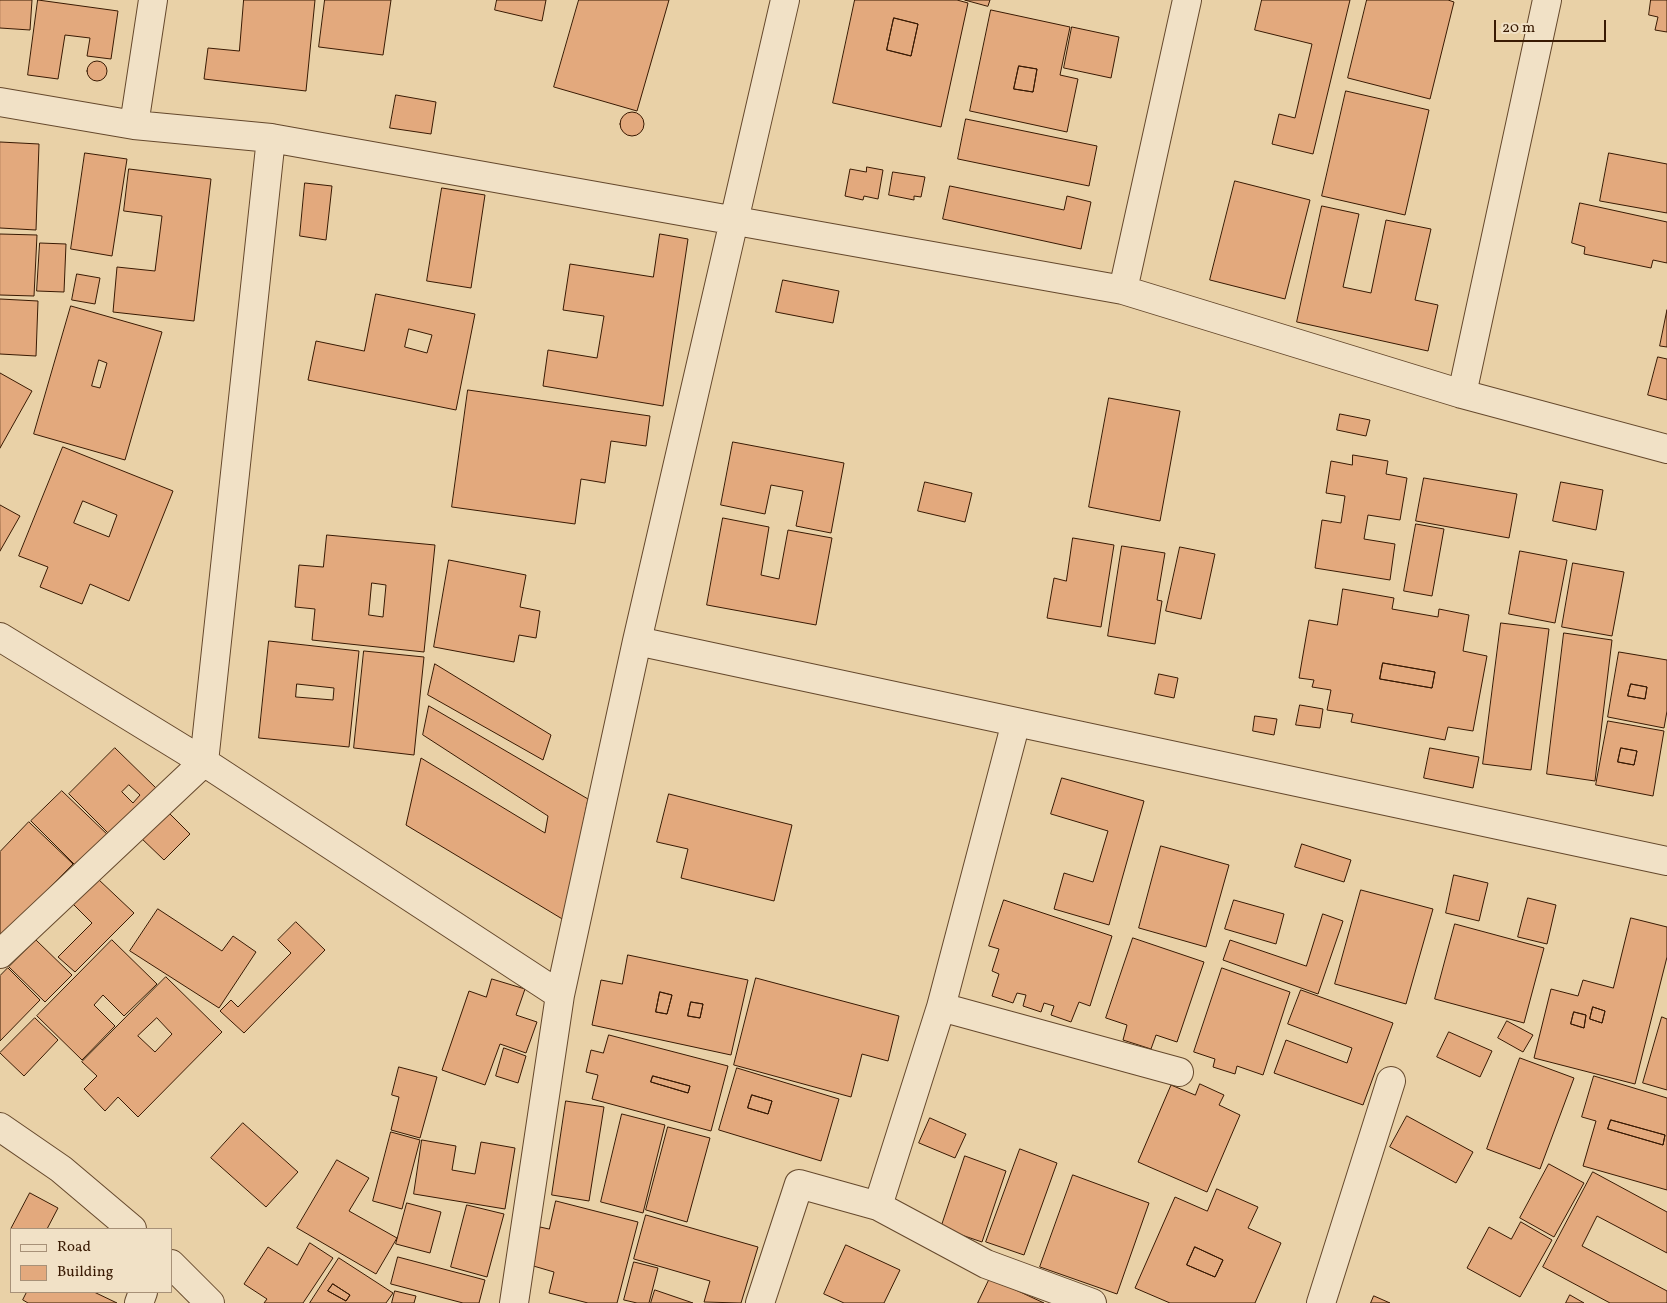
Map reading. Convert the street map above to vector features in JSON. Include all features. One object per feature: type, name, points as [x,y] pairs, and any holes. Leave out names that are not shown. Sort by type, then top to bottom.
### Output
[{"type":"street","points":[[134,125],[153,0]]},
{"type":"street","points":[[517,1302],[560,995],[637,641],[785,0]]},
{"type":"street","points":[[1123,290],[1187,0]]},
{"type":"street","points":[[1462,394],[1547,0]]},
{"type":"street","points":[[0,102],[134,125],[271,138],[1123,290],[1462,394],[1667,449]]},
{"type":"street","points":[[0,954],[204,762],[271,138]]},
{"type":"street","points":[[0,638],[204,762],[560,995]]},
{"type":"street","points":[[637,641],[1667,862]]},
{"type":"street","points":[[878,1206],[941,1007],[1016,722]]},
{"type":"street","points":[[941,1007],[1180,1072]]},
{"type":"street","points":[[1321,1303],[1392,1080]]},
{"type":"street","points":[[0,1127],[61,1169],[131,1228]]},
{"type":"street","points":[[760,1303],[800,1184],[878,1206],[986,1264],[1092,1303]]},
{"type":"street","points":[[172,1265],[210,1303]]},
{"type":"building","points":[[0,0],[32,0],[30,30],[0,28]]},
{"type":"building","points":[[38,0],[118,11],[111,59],[87,56],[90,38],[65,35],[58,79],[28,75]]},
{"type":"building","points":[[244,0],[315,0],[306,91],[204,79],[208,48],[239,51]]},
{"type":"building","points":[[325,0],[391,0],[383,55],[319,47]]},
{"type":"building","points":[[497,0],[546,0],[542,21],[495,10]]},
{"type":"building","points":[[579,0],[669,0],[637,111],[554,87]]},
{"type":"building","points":[[855,0],[957,0],[968,3],[941,127],[833,103]],"holes":[[[894,18],[918,24],[911,56],[887,50]]]},
{"type":"building","points":[[965,0],[990,0],[988,6]]},
{"type":"building","points":[[1262,0],[1350,0],[1313,154],[1272,144],[1279,114],[1295,118],[1312,44],[1255,30]]},
{"type":"building","points":[[1367,0],[1448,0],[1454,2],[1430,99],[1348,78]]},
{"type":"building","points":[[1651,0],[1667,0],[1667,32],[1655,30],[1658,17],[1649,15]]},
{"type":"building","points":[[991,10],[1070,27],[1060,75],[1078,79],[1067,132],[970,111]],"holes":[[[1019,66],[1037,69],[1033,92],[1014,89]]]},
{"type":"building","points":[[894,18],[918,24],[911,56],[887,50]]},
{"type":"building","points":[[1072,27],[1119,37],[1111,78],[1064,68]]},
{"type":"building","points":[[97,61],[104,64],[107,71],[104,78],[97,81],[90,78],[87,71],[90,64]]},
{"type":"building","points":[[1019,66],[1037,69],[1033,92],[1014,89]]},
{"type":"building","points":[[1346,91],[1429,110],[1405,215],[1322,196]]},
{"type":"building","points":[[396,95],[436,102],[431,134],[390,128]]},
{"type":"building","points":[[632,112],[641,115],[644,124],[641,133],[632,136],[623,133],[620,124],[623,115]]},
{"type":"building","points":[[966,119],[1097,146],[1089,186],[958,159]]},
{"type":"building","points":[[0,142],[39,144],[36,230],[0,228]]},
{"type":"building","points":[[85,153],[127,159],[112,256],[71,249]]},
{"type":"building","points":[[1609,153],[1667,164],[1667,213],[1600,201]]},
{"type":"building","points":[[867,167],[883,170],[878,199],[864,196],[863,200],[845,196],[850,169],[866,172]]},
{"type":"building","points":[[129,169],[211,179],[194,321],[113,312],[117,267],[155,271],[162,216],[124,211]]},
{"type":"building","points":[[893,172],[925,177],[921,197],[914,196],[914,200],[889,195]]},
{"type":"building","points":[[1235,181],[1310,200],[1285,299],[1210,280]]},
{"type":"building","points":[[305,183],[332,186],[326,240],[300,236]]},
{"type":"building","points":[[950,186],[1064,210],[1067,196],[1091,202],[1081,249],[943,219]]},
{"type":"building","points":[[442,188],[485,195],[471,288],[427,281]]},
{"type":"building","points":[[1580,203],[1667,222],[1667,263],[1653,260],[1651,268],[1584,254],[1585,247],[1572,243]]},
{"type":"building","points":[[1322,206],[1359,214],[1343,287],[1371,293],[1386,220],[1431,229],[1415,300],[1438,305],[1428,351],[1297,322]]},
{"type":"building","points":[[0,234],[37,235],[34,296],[0,295]]},
{"type":"building","points":[[660,234],[688,239],[663,406],[543,386],[548,350],[597,358],[604,316],[563,310],[570,264],[653,277]]},
{"type":"building","points":[[40,243],[66,244],[64,292],[37,291]]},
{"type":"building","points":[[77,274],[100,278],[95,304],[72,300]]},
{"type":"building","points":[[783,280],[839,291],[833,323],[776,312]]},
{"type":"building","points":[[376,294],[475,314],[456,410],[308,380],[316,341],[364,351]],"holes":[[[409,329],[432,335],[427,353],[405,347]]]},
{"type":"building","points":[[0,299],[38,301],[36,356],[0,354]]},
{"type":"building","points":[[71,306],[162,332],[125,460],[34,434]],"holes":[[[99,360],[107,363],[100,388],[92,386]]]},
{"type":"building","points":[[1667,310],[1667,347],[1660,346]]},
{"type":"building","points":[[1658,357],[1667,359],[1667,400],[1648,395]]},
{"type":"building","points":[[0,373],[32,391],[0,448]]},
{"type":"building","points":[[468,390],[650,416],[646,446],[611,441],[605,483],[581,479],[575,524],[452,507]]},
{"type":"building","points":[[1109,398],[1180,411],[1160,521],[1089,507]]},
{"type":"building","points":[[1340,414],[1370,420],[1366,436],[1337,430]]},
{"type":"building","points":[[733,442],[844,463],[831,533],[796,526],[803,491],[771,485],[765,514],[721,505]]},
{"type":"building","points":[[63,447],[173,491],[129,601],[90,584],[82,604],[40,587],[48,567],[19,556]],"holes":[[[83,501],[117,515],[109,537],[74,523]]]},
{"type":"building","points":[[1353,455],[1388,461],[1386,474],[1407,478],[1400,520],[1368,515],[1364,539],[1395,544],[1390,580],[1315,568],[1322,520],[1341,523],[1345,496],[1326,493],[1331,461],[1352,465]]},
{"type":"building","points":[[1424,478],[1517,494],[1509,538],[1416,521]]},
{"type":"building","points":[[925,482],[972,493],[965,522],[918,511]]},
{"type":"building","points":[[1561,482],[1603,490],[1596,530],[1553,521]]},
{"type":"building","points":[[0,505],[20,516],[0,551]]},
{"type":"building","points":[[723,518],[769,527],[761,575],[779,579],[788,530],[832,538],[816,625],[707,605]]},
{"type":"building","points":[[1416,524],[1444,529],[1432,596],[1404,591]]},
{"type":"building","points":[[327,535],[435,545],[424,652],[312,640],[315,609],[295,607],[299,565],[323,567]],"holes":[[[372,583],[386,585],[383,617],[369,615]]]},
{"type":"building","points":[[1073,538],[1114,545],[1101,627],[1047,618],[1054,578],[1066,581]]},
{"type":"building","points":[[1122,546],[1165,553],[1157,600],[1162,601],[1155,644],[1108,636]]},
{"type":"building","points":[[1180,547],[1215,554],[1201,619],[1166,611]]},
{"type":"building","points":[[1520,551],[1567,560],[1555,623],[1509,614]]},
{"type":"building","points":[[449,560],[526,575],[520,607],[540,611],[536,638],[519,635],[514,662],[434,647]]},
{"type":"building","points":[[1573,563],[1624,572],[1612,636],[1562,627]]},
{"type":"building","points":[[1343,589],[1394,598],[1392,609],[1438,617],[1439,609],[1469,615],[1463,651],[1487,656],[1473,731],[1448,727],[1445,740],[1351,722],[1353,714],[1327,710],[1331,690],[1312,687],[1314,680],[1299,678],[1309,620],[1337,625]],"holes":[[[1383,663],[1435,672],[1432,688],[1380,679]]]},
{"type":"building","points":[[1501,623],[1549,629],[1531,770],[1483,764]]},
{"type":"building","points":[[1564,633],[1612,640],[1595,781],[1547,774]]},
{"type":"building","points":[[269,641],[359,651],[349,747],[259,738]],"holes":[[[297,684],[334,688],[333,700],[296,697]]]},
{"type":"building","points":[[364,651],[424,657],[414,755],[354,748]]},
{"type":"building","points":[[1619,652],[1667,660],[1667,711],[1664,728],[1608,717]],"holes":[[[1631,684],[1647,687],[1645,699],[1628,696]]]},
{"type":"building","points":[[1383,663],[1435,672],[1432,688],[1380,679]]},
{"type":"building","points":[[435,664],[551,735],[543,760],[428,695]]},
{"type":"building","points":[[1159,674],[1178,678],[1174,698],[1155,694]]},
{"type":"building","points":[[1631,684],[1647,687],[1645,699],[1628,696]]},
{"type":"building","points":[[1300,705],[1323,709],[1320,728],[1296,725]]},
{"type":"building","points":[[429,706],[588,799],[564,920],[406,825],[421,758],[545,833],[548,816],[423,735]]},
{"type":"building","points":[[1255,716],[1277,719],[1274,735],[1253,731]]},
{"type":"building","points":[[1608,721],[1664,731],[1653,796],[1596,785]],"holes":[[[1621,748],[1637,751],[1634,765],[1618,762]]]},
{"type":"building","points":[[115,748],[157,789],[111,836],[69,794]],"holes":[[[129,785],[140,795],[133,803],[122,792]]]},
{"type":"building","points":[[1430,748],[1479,757],[1473,788],[1424,778]]},
{"type":"building","points":[[1621,748],[1637,751],[1634,765],[1618,762]]},
{"type":"building","points":[[1062,778],[1144,801],[1109,925],[1054,909],[1064,873],[1093,882],[1108,831],[1051,814]]},
{"type":"building","points":[[62,791],[110,837],[79,869],[31,821]]},
{"type":"building","points":[[669,794],[792,825],[774,901],[681,878],[688,849],[657,842]]},
{"type":"building","points":[[165,809],[190,834],[164,860],[139,836]]},
{"type":"building","points":[[29,822],[73,864],[0,938],[0,852]]},
{"type":"building","points":[[1302,844],[1351,860],[1344,882],[1295,867]]},
{"type":"building","points":[[1161,846],[1229,865],[1206,947],[1139,928]]},
{"type":"building","points":[[1454,875],[1488,883],[1479,921],[1446,913]]},
{"type":"building","points":[[98,879],[134,913],[75,972],[58,957],[92,923],[73,904]]},
{"type":"building","points":[[1361,890],[1433,909],[1406,1004],[1335,984]]},
{"type":"building","points":[[1528,898],[1556,905],[1547,944],[1518,937]]},
{"type":"building","points":[[1004,900],[1112,936],[1090,1006],[1079,1002],[1071,1022],[1051,1015],[1054,1006],[1044,1003],[1041,1012],[1023,1006],[1026,995],[1017,993],[1013,1003],[992,996],[999,974],[992,971],[999,949],[989,946]]},
{"type":"building","points":[[1234,900],[1284,914],[1276,944],[1225,929]]},
{"type":"building","points":[[158,909],[222,951],[233,936],[256,952],[219,1008],[130,951]]},
{"type":"building","points":[[1323,914],[1343,921],[1318,994],[1223,960],[1230,940],[1306,966]]},
{"type":"building","points":[[1631,918],[1667,927],[1667,957],[1635,1084],[1534,1058],[1551,989],[1578,996],[1583,980],[1613,988]],"holes":[[[1593,1007],[1605,1011],[1602,1023],[1590,1019]],[[1574,1012],[1586,1015],[1584,1028],[1571,1024]]]},
{"type":"building","points":[[296,922],[325,950],[244,1033],[220,1011],[231,1000],[238,1007],[291,953],[278,940]]},
{"type":"building","points":[[1455,924],[1544,948],[1524,1023],[1435,999]]},
{"type":"building","points":[[1133,938],[1204,962],[1177,1042],[1156,1035],[1151,1049],[1123,1040],[1127,1025],[1106,1018]]},
{"type":"building","points":[[36,940],[72,975],[45,1002],[9,967]]},
{"type":"building","points":[[112,940],[157,984],[124,1016],[103,995],[94,1005],[115,1026],[82,1060],[37,1016]]},
{"type":"building","points":[[628,955],[748,980],[731,1055],[592,1025],[601,980],[622,984]],"holes":[[[660,992],[672,995],[667,1014],[656,1012]],[[691,1002],[703,1004],[700,1018],[688,1016]]]},
{"type":"building","points":[[8,968],[40,1000],[0,1041],[0,976]]},
{"type":"building","points":[[1222,968],[1290,992],[1263,1075],[1237,1066],[1235,1074],[1213,1067],[1215,1059],[1194,1052]]},
{"type":"building","points":[[166,977],[222,1032],[138,1117],[118,1097],[105,1111],[84,1089],[97,1076],[82,1062]],"holes":[[[157,1018],[172,1034],[155,1052],[138,1036]]]},
{"type":"building","points":[[756,978],[899,1016],[888,1061],[862,1054],[851,1097],[734,1065]]},
{"type":"building","points":[[492,979],[525,989],[516,1015],[537,1022],[526,1053],[500,1044],[485,1085],[442,1070],[469,991],[486,997]]},
{"type":"building","points":[[1301,990],[1393,1023],[1363,1105],[1274,1073],[1286,1040],[1347,1063],[1352,1048],[1288,1024]]},
{"type":"building","points":[[660,992],[672,995],[667,1014],[656,1012]]},
{"type":"building","points":[[691,1002],[703,1004],[700,1018],[688,1016]]},
{"type":"building","points":[[1593,1007],[1605,1011],[1602,1023],[1590,1019]]},
{"type":"building","points":[[1574,1012],[1586,1015],[1584,1028],[1571,1024]]},
{"type":"building","points":[[1662,1017],[1667,1019],[1667,1090],[1643,1083]]},
{"type":"building","points":[[35,1018],[58,1040],[24,1076],[0,1053]]},
{"type":"building","points":[[1507,1021],[1533,1035],[1523,1052],[1498,1038]]},
{"type":"building","points":[[1449,1032],[1492,1051],[1480,1077],[1437,1057]]},
{"type":"building","points":[[609,1035],[728,1066],[711,1131],[592,1099],[598,1075],[586,1072],[591,1050],[603,1053]],"holes":[[[653,1076],[690,1086],[688,1093],[651,1082]]]},
{"type":"building","points":[[504,1048],[526,1056],[518,1083],[496,1076]]},
{"type":"building","points":[[1520,1058],[1574,1078],[1540,1169],[1487,1149]]},
{"type":"building","points":[[399,1067],[437,1077],[420,1138],[391,1130],[399,1097],[392,1095]]},
{"type":"building","points":[[737,1068],[839,1099],[821,1161],[719,1130]],"holes":[[[752,1095],[772,1101],[768,1114],[748,1108]]]},
{"type":"building","points":[[653,1076],[690,1086],[688,1093],[651,1082]]},
{"type":"building","points":[[1594,1076],[1667,1098],[1667,1190],[1583,1166],[1596,1121],[1582,1117]],"holes":[[[1611,1120],[1665,1135],[1663,1145],[1608,1129]]]},
{"type":"building","points":[[1200,1084],[1224,1095],[1219,1105],[1240,1115],[1207,1192],[1138,1162],[1171,1085],[1195,1095]]},
{"type":"building","points":[[752,1095],[772,1101],[768,1114],[748,1108]]},
{"type":"building","points":[[566,1101],[604,1107],[589,1201],[552,1195]]},
{"type":"building","points":[[622,1114],[665,1125],[643,1213],[601,1202]]},
{"type":"building","points":[[1407,1116],[1473,1152],[1456,1183],[1390,1147]]},
{"type":"building","points":[[930,1118],[966,1134],[955,1158],[919,1143]]},
{"type":"building","points":[[1611,1120],[1665,1135],[1663,1145],[1608,1129]]},
{"type":"building","points":[[243,1123],[298,1172],[266,1207],[211,1158]]},
{"type":"building","points":[[668,1127],[710,1138],[687,1222],[646,1210]]},
{"type":"building","points":[[391,1132],[420,1140],[402,1209],[373,1201]]},
{"type":"building","points":[[422,1140],[456,1146],[452,1170],[475,1174],[481,1142],[515,1148],[505,1209],[414,1194]]},
{"type":"building","points":[[1020,1149],[1057,1163],[1024,1255],[986,1242]]},
{"type":"building","points":[[965,1156],[1006,1171],[982,1242],[941,1228]]},
{"type":"building","points":[[337,1160],[369,1178],[349,1211],[397,1238],[376,1274],[297,1228]]},
{"type":"building","points":[[1549,1164],[1584,1183],[1554,1237],[1520,1218]]},
{"type":"building","points":[[1593,1172],[1667,1212],[1667,1253],[1597,1216],[1582,1246],[1667,1291],[1667,1303],[1610,1303],[1543,1267]]},
{"type":"building","points":[[1073,1175],[1149,1203],[1117,1294],[1040,1267]]},
{"type":"building","points":[[1217,1189],[1258,1207],[1248,1228],[1281,1243],[1255,1303],[1170,1303],[1135,1288],[1175,1197],[1207,1211]],"holes":[[[1195,1247],[1223,1260],[1215,1277],[1187,1265]]]},
{"type":"building","points":[[30,1193],[58,1208],[48,1228],[12,1228]]},
{"type":"building","points":[[556,1201],[638,1222],[617,1303],[588,1303],[549,1293],[554,1272],[530,1265],[540,1227],[549,1229]]},
{"type":"building","points":[[407,1203],[441,1212],[430,1253],[396,1244]]},
{"type":"building","points":[[467,1205],[504,1214],[487,1277],[451,1267]]},
{"type":"building","points":[[646,1215],[758,1247],[741,1303],[704,1302],[710,1281],[634,1259]]},
{"type":"building","points":[[1521,1222],[1552,1240],[1520,1297],[1467,1268],[1489,1227],[1511,1239]]},
{"type":"building","points":[[310,1243],[333,1258],[303,1303],[264,1303],[267,1299],[244,1284],[268,1247],[297,1265]]},
{"type":"building","points":[[846,1245],[900,1270],[884,1303],[844,1303],[824,1294]]},
{"type":"building","points":[[1195,1247],[1223,1260],[1215,1277],[1187,1265]]},
{"type":"building","points":[[398,1257],[485,1280],[479,1303],[463,1303],[391,1284]]},
{"type":"building","points":[[339,1258],[393,1293],[386,1303],[310,1303]],"holes":[[[333,1284],[350,1295],[346,1301],[328,1291]]]},
{"type":"building","points":[[634,1262],[658,1268],[649,1303],[624,1300]]},
{"type":"building","points":[[990,1278],[1044,1303],[978,1303]]},
{"type":"building","points":[[333,1284],[350,1295],[346,1301],[328,1291]]},
{"type":"building","points":[[655,1290],[693,1303],[651,1303]]},
{"type":"building","points":[[395,1291],[416,1296],[414,1303],[392,1303]]},
{"type":"building","points":[[26,1293],[96,1293],[117,1303],[28,1303],[23,1300]]},
{"type":"building","points":[[1570,1295],[1584,1303],[1566,1303]]},
{"type":"building","points":[[1374,1296],[1390,1303],[1371,1303]]}]
